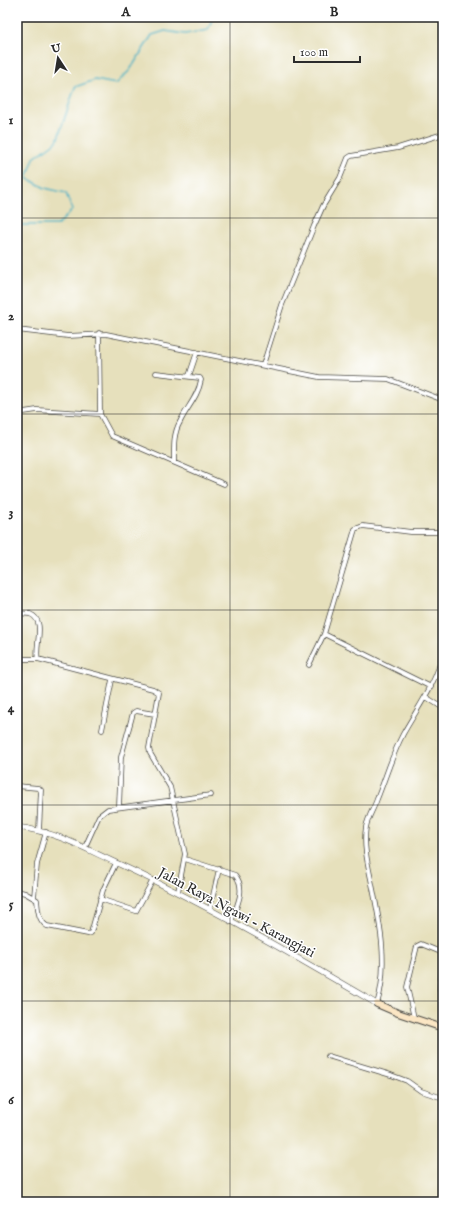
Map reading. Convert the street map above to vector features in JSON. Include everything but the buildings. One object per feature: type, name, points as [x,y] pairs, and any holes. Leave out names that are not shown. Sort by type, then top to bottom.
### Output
[{"type":"main road","name":"Jalan Raya Ngawi - Karangjati","points":[[377,1004],[443,1028]]},
{"type":"street","points":[[440,17],[443,20]]},
{"type":"street","points":[[263,365],[282,305],[302,256],[323,206],[340,178],[348,158],[351,156],[398,148],[443,134]]},
{"type":"street","points":[[17,330],[68,336],[99,333],[318,377],[394,380],[443,400]]},
{"type":"street","points":[[99,333],[100,414],[108,432],[116,440],[174,462],[224,484]]},
{"type":"street","points":[[189,376],[197,352]]},
{"type":"street","points":[[156,372],[200,378],[202,381],[194,400],[179,422],[173,446],[174,462]]},
{"type":"street","points":[[17,413],[37,410],[100,414]]},
{"type":"street","points":[[308,666],[324,634],[355,529],[363,526],[411,532],[443,532]]},
{"type":"street","points":[[17,613],[30,614],[36,620],[38,627],[37,656],[39,659]]},
{"type":"street","points":[[324,634],[431,687]]},
{"type":"street","points":[[377,1004],[382,988],[383,964],[379,918],[365,848],[366,828],[391,760],[402,736],[431,687],[443,653]]},
{"type":"street","points":[[17,659],[39,659],[157,691],[159,695],[150,741],[150,753],[167,780],[173,800],[185,859],[178,892]]},
{"type":"street","points":[[102,730],[112,680]]},
{"type":"street","points":[[426,697],[443,708]]},
{"type":"street","points":[[119,807],[121,757],[133,712],[136,711],[155,714]]},
{"type":"street","points":[[17,786],[38,788],[41,790],[39,830]]},
{"type":"street","points":[[86,847],[99,816],[108,809],[211,795]]},
{"type":"street","name":"Jalan Raya Ngawi - Karangjati","points":[[17,827],[46,832],[86,847],[178,892],[377,1004]]},
{"type":"street","points":[[34,897],[37,864],[46,832]]},
{"type":"street","points":[[185,859],[235,875],[241,885],[241,894],[231,922]]},
{"type":"street","points":[[17,892],[34,897],[37,900],[42,923],[47,926],[88,934],[91,933],[100,900],[116,863]]},
{"type":"street","points":[[210,909],[219,869]]},
{"type":"street","points":[[100,900],[136,911],[153,880]]},
{"type":"street","points":[[414,1018],[407,987],[417,946],[421,944],[443,953]]},
{"type":"street","points":[[443,959],[440,989],[443,1000]]},
{"type":"street","points":[[328,1056],[391,1075],[407,1081],[421,1091],[443,1098]]},
{"type":"waterway","points":[[17,225],[58,225],[72,210],[66,193],[45,188],[27,178],[34,158],[57,141],[75,87],[95,80],[116,84],[130,70],[152,35],[165,31],[185,34],[208,30],[213,17]]}]
